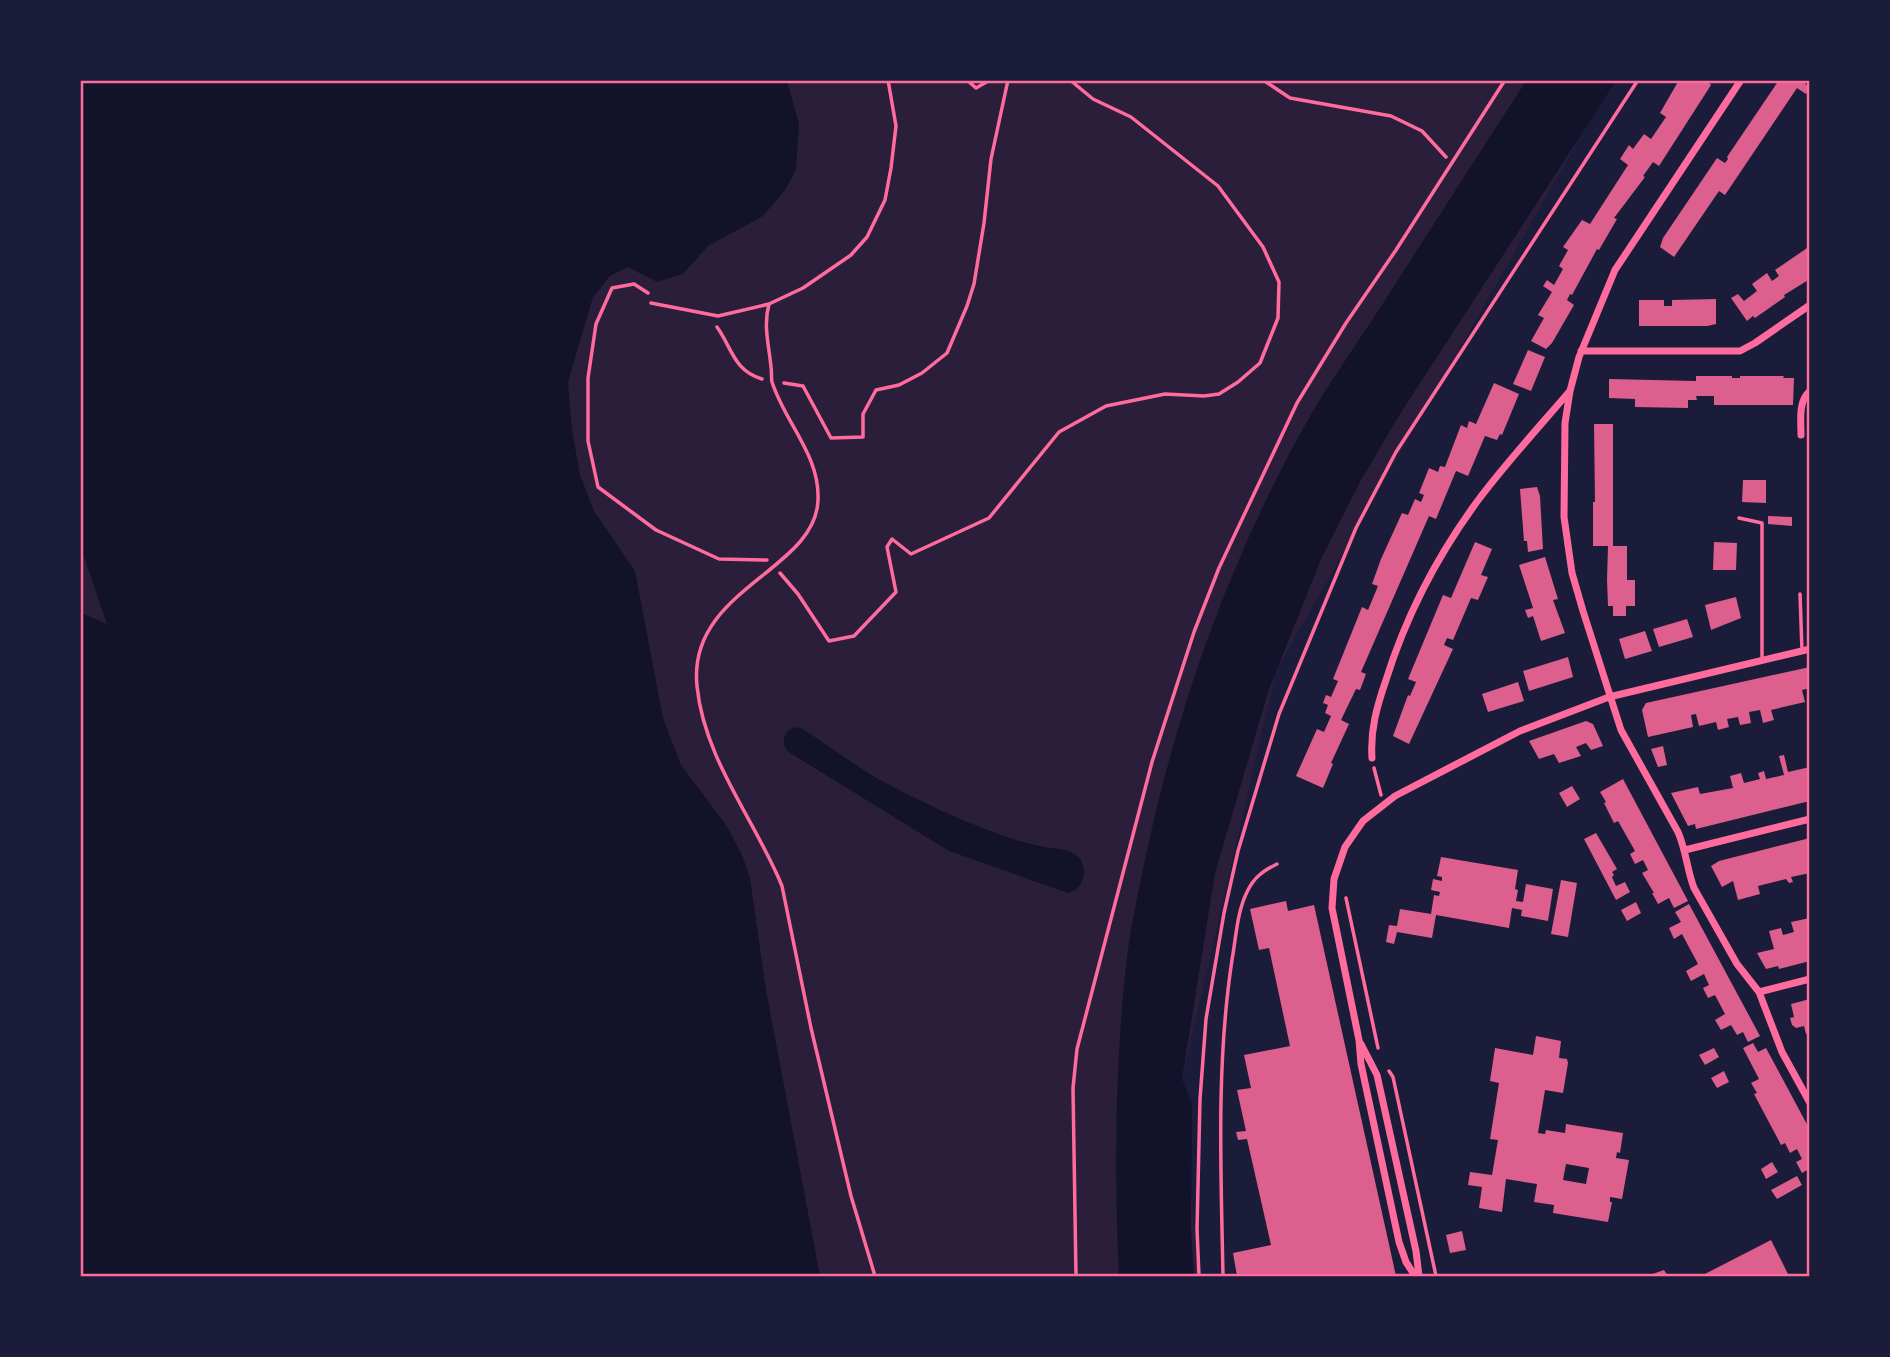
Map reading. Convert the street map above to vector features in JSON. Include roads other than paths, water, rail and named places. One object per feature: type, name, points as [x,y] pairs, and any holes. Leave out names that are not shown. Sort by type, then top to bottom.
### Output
[{"type":"street","points":[[1741,80],[1623,256],[1602,298],[1581,351],[1570,391],[1563,443],[1566,538],[1583,611],[1621,730],[1685,850],[1694,888],[1737,964],[1759,992],[1782,1052],[1810,1103]]},
{"type":"street","points":[[1581,351],[1740,351],[1810,305]]},
{"type":"street","points":[[1372,758],[1373,721],[1397,648],[1422,593],[1478,500],[1570,391]]},
{"type":"street","points":[[1801,435],[1802,402],[1810,391]]},
{"type":"street","points":[[1417,1276],[1406,1262],[1399,1242],[1333,915],[1331,893],[1339,858],[1348,840],[1363,821],[1384,803],[1520,731],[1609,697],[1805,650]]},
{"type":"street","points":[[1685,850],[1810,819]]},
{"type":"street","points":[[1759,992],[1810,979]]},
{"type":"street","points":[[1359,1040],[1377,1075],[1416,1251],[1417,1276]]},
{"type":"lane","points":[[651,303],[718,316],[769,304],[803,288],[851,255],[867,237],[885,200],[896,126],[888,80]]},
{"type":"lane","points":[[1076,1276],[1073,1088],[1077,1049],[1145,785],[1189,645],[1219,568],[1297,403],[1346,323],[1505,80]]},
{"type":"lane","points":[[769,304],[765,317],[771,381],[818,475],[815,522],[803,538],[738,596],[715,622],[700,644],[695,667],[696,688],[702,716],[724,773],[782,886],[814,1042],[851,1196],[875,1276]]},
{"type":"lane","points":[[1739,518],[1762,523],[1762,660]]},
{"type":"lane","points":[[1800,594],[1805,650]]},
{"type":"lane","points":[[1223,1276],[1220,1132],[1229,982],[1238,922],[1246,893],[1260,872],[1277,864]]}]
